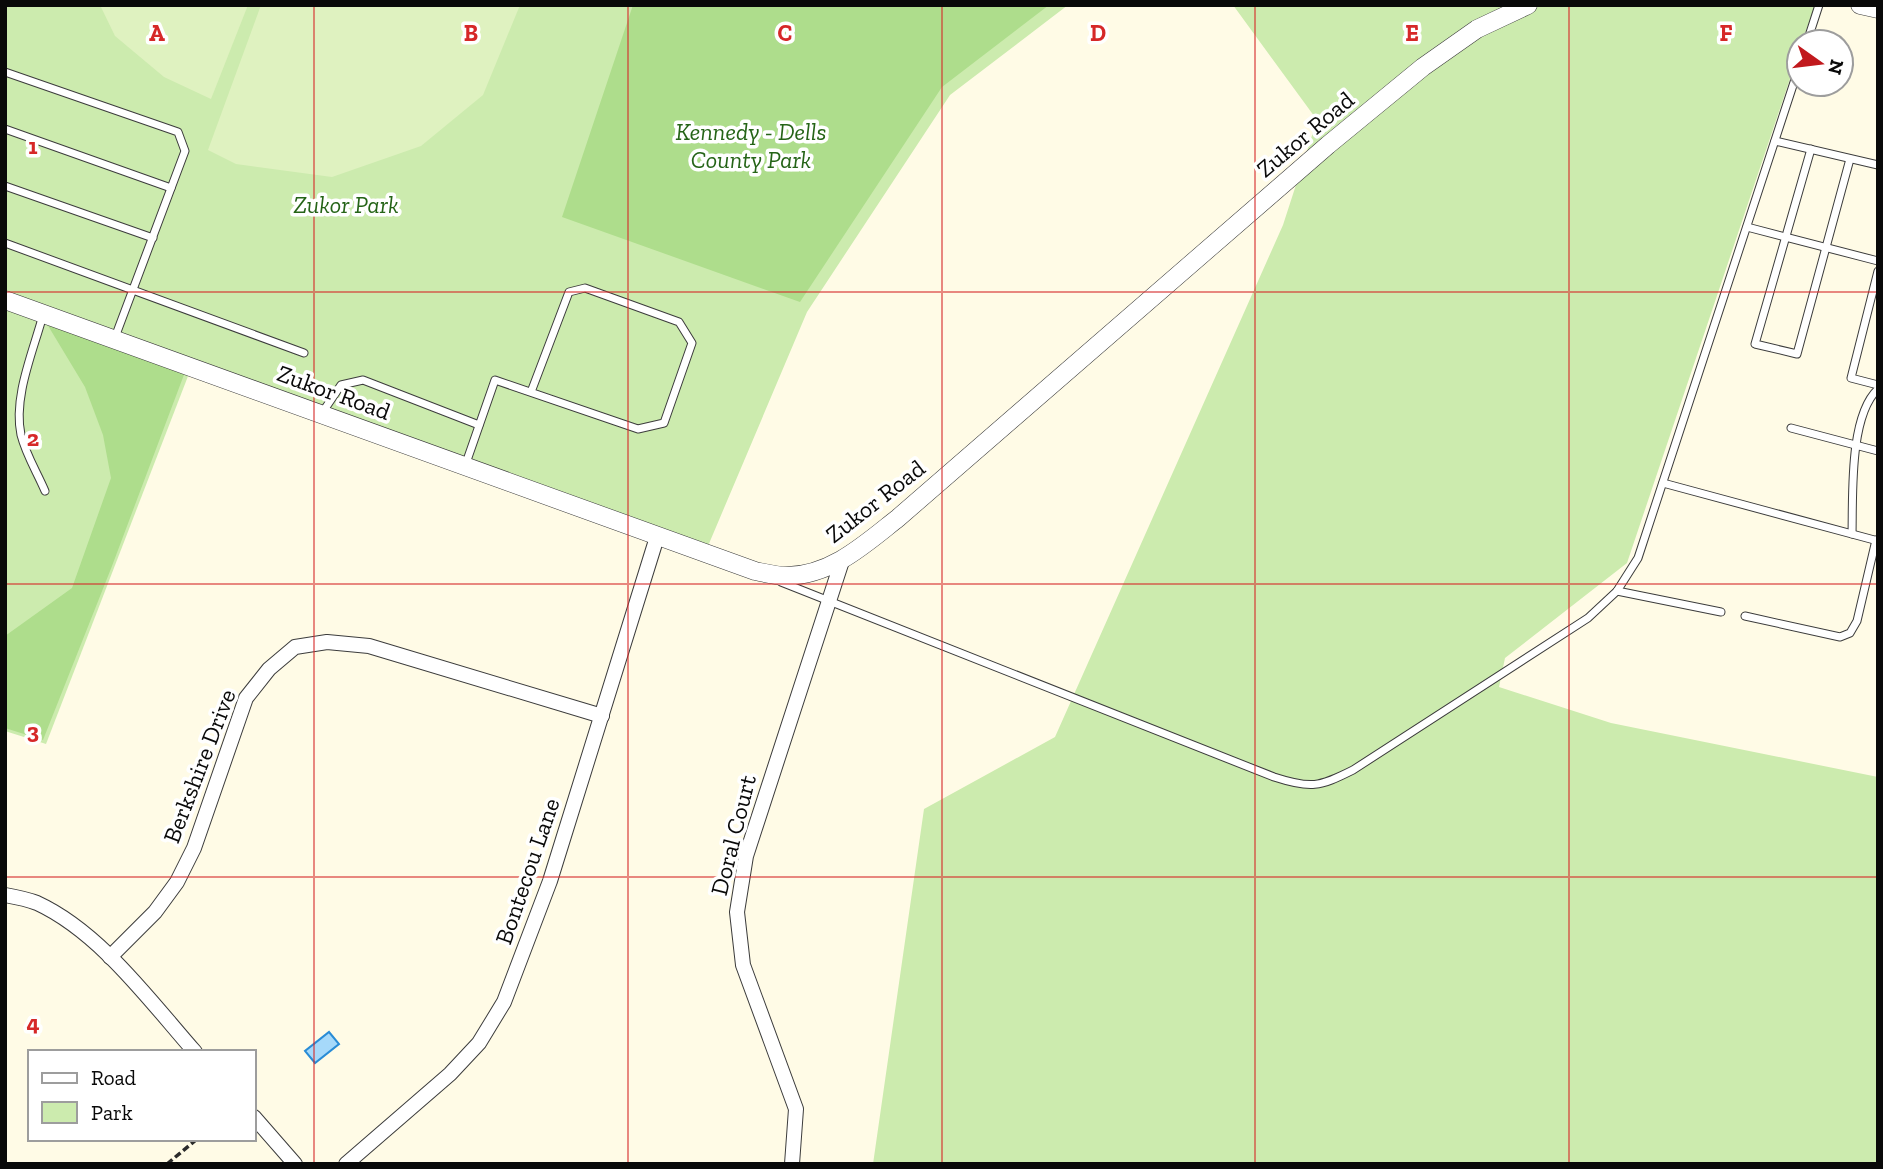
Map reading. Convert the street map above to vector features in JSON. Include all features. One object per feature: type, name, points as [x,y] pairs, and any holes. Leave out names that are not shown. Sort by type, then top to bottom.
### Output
[{"type":"street","name":"Zukor Road","points":[[5,300],[755,571],[787,576],[815,571],[842,561],[898,518],[1412,75],[1477,29],[1528,5]]},
{"type":"street","points":[[1860,5],[1878,9]]},
{"type":"street","name":"Bontecou Lane","points":[[346,1164],[450,1073],[479,1043],[504,1002],[550,881],[657,537]]},
{"type":"street","name":"Doral Court","points":[[792,1164],[796,1109],[743,965],[737,912],[746,856],[842,561]]},
{"type":"street","name":"Berkshire Drive","points":[[110,957],[155,912],[177,882],[194,848],[246,698],[269,669],[295,647],[327,642],[369,646],[602,716]]},
{"type":"street","points":[[5,895],[35,902],[64,918],[110,957],[193,1050]]},
{"type":"street","points":[[256,1119],[295,1164]]},
{"type":"lane","points":[[1812,28],[1819,5]]},
{"type":"lane","points":[[5,72],[178,132],[185,151],[114,340]]},
{"type":"lane","points":[[755,571],[1274,777],[1300,785],[1325,784],[1353,770],[1588,618],[1617,591],[1638,558],[1789,98]]},
{"type":"lane","points":[[5,129],[171,188]]},
{"type":"lane","points":[[1775,141],[1878,165]]},
{"type":"lane","points":[[1811,149],[1755,344],[1797,354],[1850,159]]},
{"type":"lane","points":[[5,186],[153,237]]},
{"type":"lane","points":[[1747,227],[1878,261]]},
{"type":"lane","points":[[5,243],[304,354]]},
{"type":"lane","points":[[1852,534],[1853,479],[1860,417],[1878,387],[1851,378],[1878,271]]},
{"type":"lane","points":[[465,467],[495,380],[638,429],[664,424],[692,343],[680,322],[585,288],[569,292],[531,392]]},
{"type":"lane","points":[[43,315],[24,383],[20,413],[21,433],[45,491]]},
{"type":"lane","points":[[322,414],[341,385],[363,380],[479,425]]},
{"type":"lane","points":[[1791,428],[1878,451]]},
{"type":"lane","points":[[1663,483],[1877,540],[1857,621],[1850,633],[1840,637],[1745,616]]},
{"type":"lane","points":[[1617,591],[1721,612]]},
{"type":"path","points":[[167,1164],[195,1141]]},
{"type":"green space","name":"Zukor Park","points":[[5,5],[1068,5],[950,95],[807,312],[708,546],[5,294]]},
{"type":"green space","points":[[100,5],[248,5],[211,99],[164,77],[115,36]]},
{"type":"green space","points":[[261,5],[520,5],[483,95],[421,146],[332,177],[236,164],[208,150]]},
{"type":"green space","name":"Kennedy - Dells County Park","points":[[633,5],[1049,5],[942,87],[800,302],[562,217]]},
{"type":"green space","points":[[1233,5],[1815,5],[1807,28],[1785,28],[1785,94],[1627,563],[1505,658],[1499,687],[1611,723],[1878,777],[1878,1164],[873,1164],[924,809],[1055,737],[1283,225],[1317,120]]},
{"type":"green space","points":[[5,306],[190,371],[46,744],[5,731]]},
{"type":"green space","points":[[47,324],[185,372],[43,740],[5,728],[5,636],[72,588],[111,478],[103,435],[85,387]]},
{"type":"water","points":[[329,1032],[339,1044],[315,1063],[305,1051]]}]
